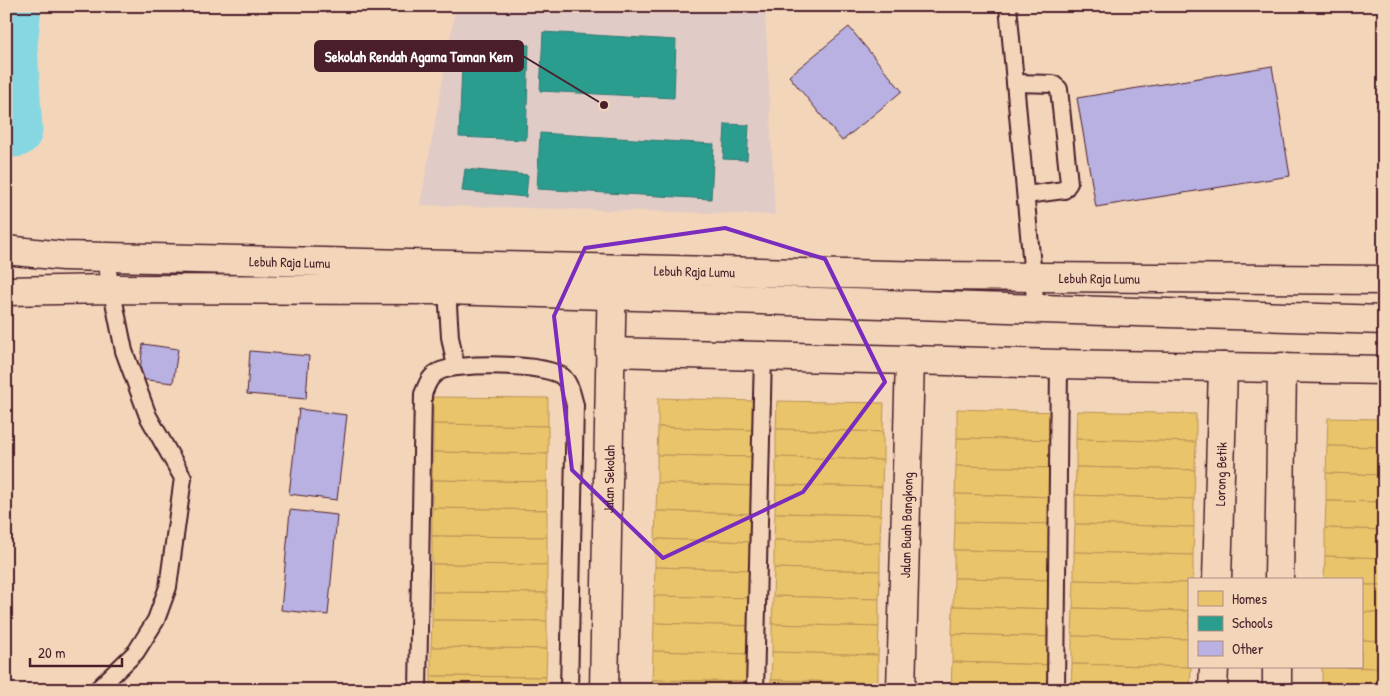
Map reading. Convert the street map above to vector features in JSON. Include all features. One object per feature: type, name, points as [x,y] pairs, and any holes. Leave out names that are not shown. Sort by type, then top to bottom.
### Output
[{"type":"street","name":"Lebuh Raja Lumu","points":[[6,250],[63,256],[104,257],[1033,276],[1384,280]]},
{"type":"street","name":"Jalan Sekolah","points":[[604,690],[612,268]]},
{"type":"street","name":"Lebuh Raja Lumu","points":[[6,291],[110,288],[447,290],[1384,320]]},
{"type":"street","points":[[610,352],[1059,364],[1384,370]]},
{"type":"street","name":"Jalan Buah Bangkong","points":[[901,690],[910,359]]},
{"type":"street","name":"Lorong Betik","points":[[1217,578],[1223,367]]},
{"type":"street","points":[[1279,578],[1282,367]]},
{"type":"street","points":[[1213,690],[1214,668]]},
{"type":"street","points":[[1277,668],[1277,690]]},
{"type":"lane","points":[[1008,6],[1036,310]]},
{"type":"lane","points":[[1015,83],[1053,84],[1059,89],[1069,183],[1064,190],[1026,195]]},
{"type":"lane","points":[[97,690],[136,652],[156,620],[168,587],[183,478],[148,416],[124,352],[104,257]]},
{"type":"lane","points":[[447,290],[450,337],[456,367]]},
{"type":"lane","points":[[755,690],[764,355]]},
{"type":"lane","points":[[1056,690],[1059,364]]},
{"type":"lane","points":[[418,690],[424,394],[429,379],[438,371],[456,367],[521,366],[547,370],[562,376],[570,386],[575,405],[569,690]]},
{"type":"highlighted area","points":[[725,228],[825,259],[885,382],[803,492],[663,558],[572,470],[554,316],[585,248]]},
{"type":"shaded area","points":[[456,6],[765,6],[775,215],[420,205]]},
{"type":"building: Homes","points":[[433,397],[548,398],[548,426],[433,424]]},
{"type":"building: Homes","points":[[658,398],[756,401],[755,430],[658,427]]},
{"type":"building: Homes","points":[[777,401],[884,403],[883,432],[776,429]]},
{"type":"building: Homes","points":[[957,409],[1058,412],[1057,440],[957,438]]},
{"type":"building: Homes","points":[[1077,411],[1196,414],[1196,442],[1076,439]]},
{"type":"building: Homes","points":[[1328,418],[1384,419],[1384,447],[1327,446]]},
{"type":"building: Homes","points":[[433,424],[548,426],[548,454],[433,452]]},
{"type":"building: Homes","points":[[658,427],[755,430],[755,457],[657,455]]},
{"type":"building: Homes","points":[[776,429],[883,432],[883,460],[776,457]]},
{"type":"building: Homes","points":[[957,438],[1057,440],[1056,468],[956,466]]},
{"type":"building: Homes","points":[[1076,439],[1196,442],[1195,470],[1076,467]]},
{"type":"building: Homes","points":[[1327,446],[1384,447],[1384,475],[1326,473]]},
{"type":"building: Homes","points":[[433,452],[548,454],[547,482],[432,480]]},
{"type":"building: Homes","points":[[657,455],[755,457],[754,486],[657,483]]},
{"type":"building: Homes","points":[[776,457],[883,460],[882,487],[776,485]]},
{"type":"building: Homes","points":[[956,466],[1056,468],[1055,497],[955,494]]},
{"type":"building: Homes","points":[[1076,467],[1195,470],[1194,499],[1075,495]]},
{"type":"building: Homes","points":[[1326,473],[1384,475],[1384,502],[1326,501]]},
{"type":"building: Homes","points":[[432,480],[547,482],[547,510],[432,508]]},
{"type":"building: Homes","points":[[657,483],[754,486],[754,514],[656,511]]},
{"type":"building: Homes","points":[[776,485],[882,487],[881,515],[775,513]]},
{"type":"building: Homes","points":[[955,494],[1055,497],[1055,524],[955,522]]},
{"type":"building: Homes","points":[[1075,495],[1194,499],[1194,527],[1075,524]]},
{"type":"building: Homes","points":[[1326,501],[1384,502],[1384,530],[1325,528]]},
{"type":"building: Homes","points":[[432,508],[547,510],[547,537],[432,536]]},
{"type":"building: Homes","points":[[656,511],[754,514],[753,542],[655,539]]},
{"type":"building: Homes","points":[[775,513],[881,515],[880,543],[774,540]]},
{"type":"building: Homes","points":[[955,522],[1055,524],[1054,552],[954,550]]},
{"type":"building: Homes","points":[[1075,524],[1194,527],[1193,555],[1074,552]]},
{"type":"building: Homes","points":[[1325,528],[1384,530],[1384,558],[1325,556]]},
{"type":"building: Homes","points":[[432,536],[547,537],[547,565],[432,564]]},
{"type":"building: Homes","points":[[655,539],[753,542],[753,570],[655,567]]},
{"type":"building: Homes","points":[[774,540],[880,543],[880,571],[774,568]]},
{"type":"building: Homes","points":[[954,550],[1054,552],[1054,580],[954,578]]},
{"type":"building: Homes","points":[[1074,552],[1193,555],[1193,578],[1188,578],[1188,583],[1074,580]]},
{"type":"building: Homes","points":[[1325,556],[1384,558],[1384,585],[1362,585],[1362,578],[1324,578]]},
{"type":"building: Homes","points":[[432,564],[547,565],[547,593],[432,592]]},
{"type":"building: Homes","points":[[655,567],[753,570],[752,598],[654,596]]},
{"type":"building: Homes","points":[[774,568],[880,571],[879,599],[773,596]]},
{"type":"building: Homes","points":[[954,578],[1054,580],[1053,609],[953,606]]},
{"type":"building: Homes","points":[[1074,580],[1188,583],[1188,611],[1073,608]]},
{"type":"building: Homes","points":[[1362,585],[1384,585],[1384,613],[1362,612]]},
{"type":"building: Homes","points":[[432,592],[547,593],[547,621],[432,620]]},
{"type":"building: Homes","points":[[654,596],[752,598],[751,626],[654,623]]},
{"type":"building: Homes","points":[[773,596],[879,599],[879,627],[772,624]]},
{"type":"building: Homes","points":[[953,606],[1053,609],[1053,637],[952,634]]},
{"type":"building: Homes","points":[[1073,608],[1188,611],[1188,639],[1072,636]]},
{"type":"building: Homes","points":[[1362,612],[1384,613],[1384,641],[1362,640]]},
{"type":"building: Homes","points":[[432,620],[547,621],[547,649],[431,647]]},
{"type":"building: Homes","points":[[654,623],[751,626],[751,654],[653,651]]},
{"type":"building: Homes","points":[[772,624],[879,627],[878,655],[772,652]]},
{"type":"building: Homes","points":[[952,634],[1053,637],[1052,665],[952,662]]},
{"type":"building: Homes","points":[[1072,636],[1188,639],[1188,667],[1072,664]]},
{"type":"building: Homes","points":[[1362,640],[1384,641],[1384,668],[1362,667]]},
{"type":"building: Homes","points":[[431,647],[547,649],[546,677],[431,676]]},
{"type":"building: Homes","points":[[653,651],[751,654],[750,682],[652,680]]},
{"type":"building: Homes","points":[[772,652],[878,655],[878,683],[771,680]]},
{"type":"building: Homes","points":[[952,662],[1052,665],[1051,690],[951,690]]},
{"type":"building: Homes","points":[[1072,664],[1191,668],[1190,690],[1071,690]]},
{"type":"building: Homes","points":[[1322,668],[1384,668],[1384,690],[1322,690]]},
{"type":"building: Homes","points":[[431,676],[546,677],[546,690],[431,690]]},
{"type":"building: Homes","points":[[652,680],[750,682],[750,690],[652,690]]},
{"type":"building: Homes","points":[[771,680],[878,683],[877,690],[771,690]]},
{"type":"building: Schools","points":[[543,32],[676,40],[674,98],[540,91]]},
{"type":"building: Schools","points":[[463,42],[529,45],[526,140],[459,137]]},
{"type":"building: Schools","points":[[725,124],[749,125],[747,160],[723,159]]},
{"type":"building: Schools","points":[[540,133],[714,144],[711,199],[537,189]]},
{"type":"building: Schools","points":[[465,169],[528,175],[526,197],[462,191]]},
{"type":"building: Other","points":[[849,27],[902,91],[842,141],[789,76]]},
{"type":"building: Other","points":[[1272,66],[1290,176],[1096,207],[1077,98]]},
{"type":"building: Other","points":[[143,344],[178,349],[173,383],[139,379]]},
{"type":"building: Other","points":[[250,351],[309,356],[306,399],[247,394]]},
{"type":"building: Other","points":[[299,409],[347,415],[337,500],[289,494]]},
{"type":"building: Other","points":[[290,510],[337,515],[328,615],[281,610]]},
{"type":"building: Other","points":[[258,685],[289,690],[258,690]]},
{"type":"waterway","points":[[14,6],[10,46],[15,130]]},
{"type":"place","name":"Sekolah Rendah Agama Taman Kem","points":[[604,105]]}]
